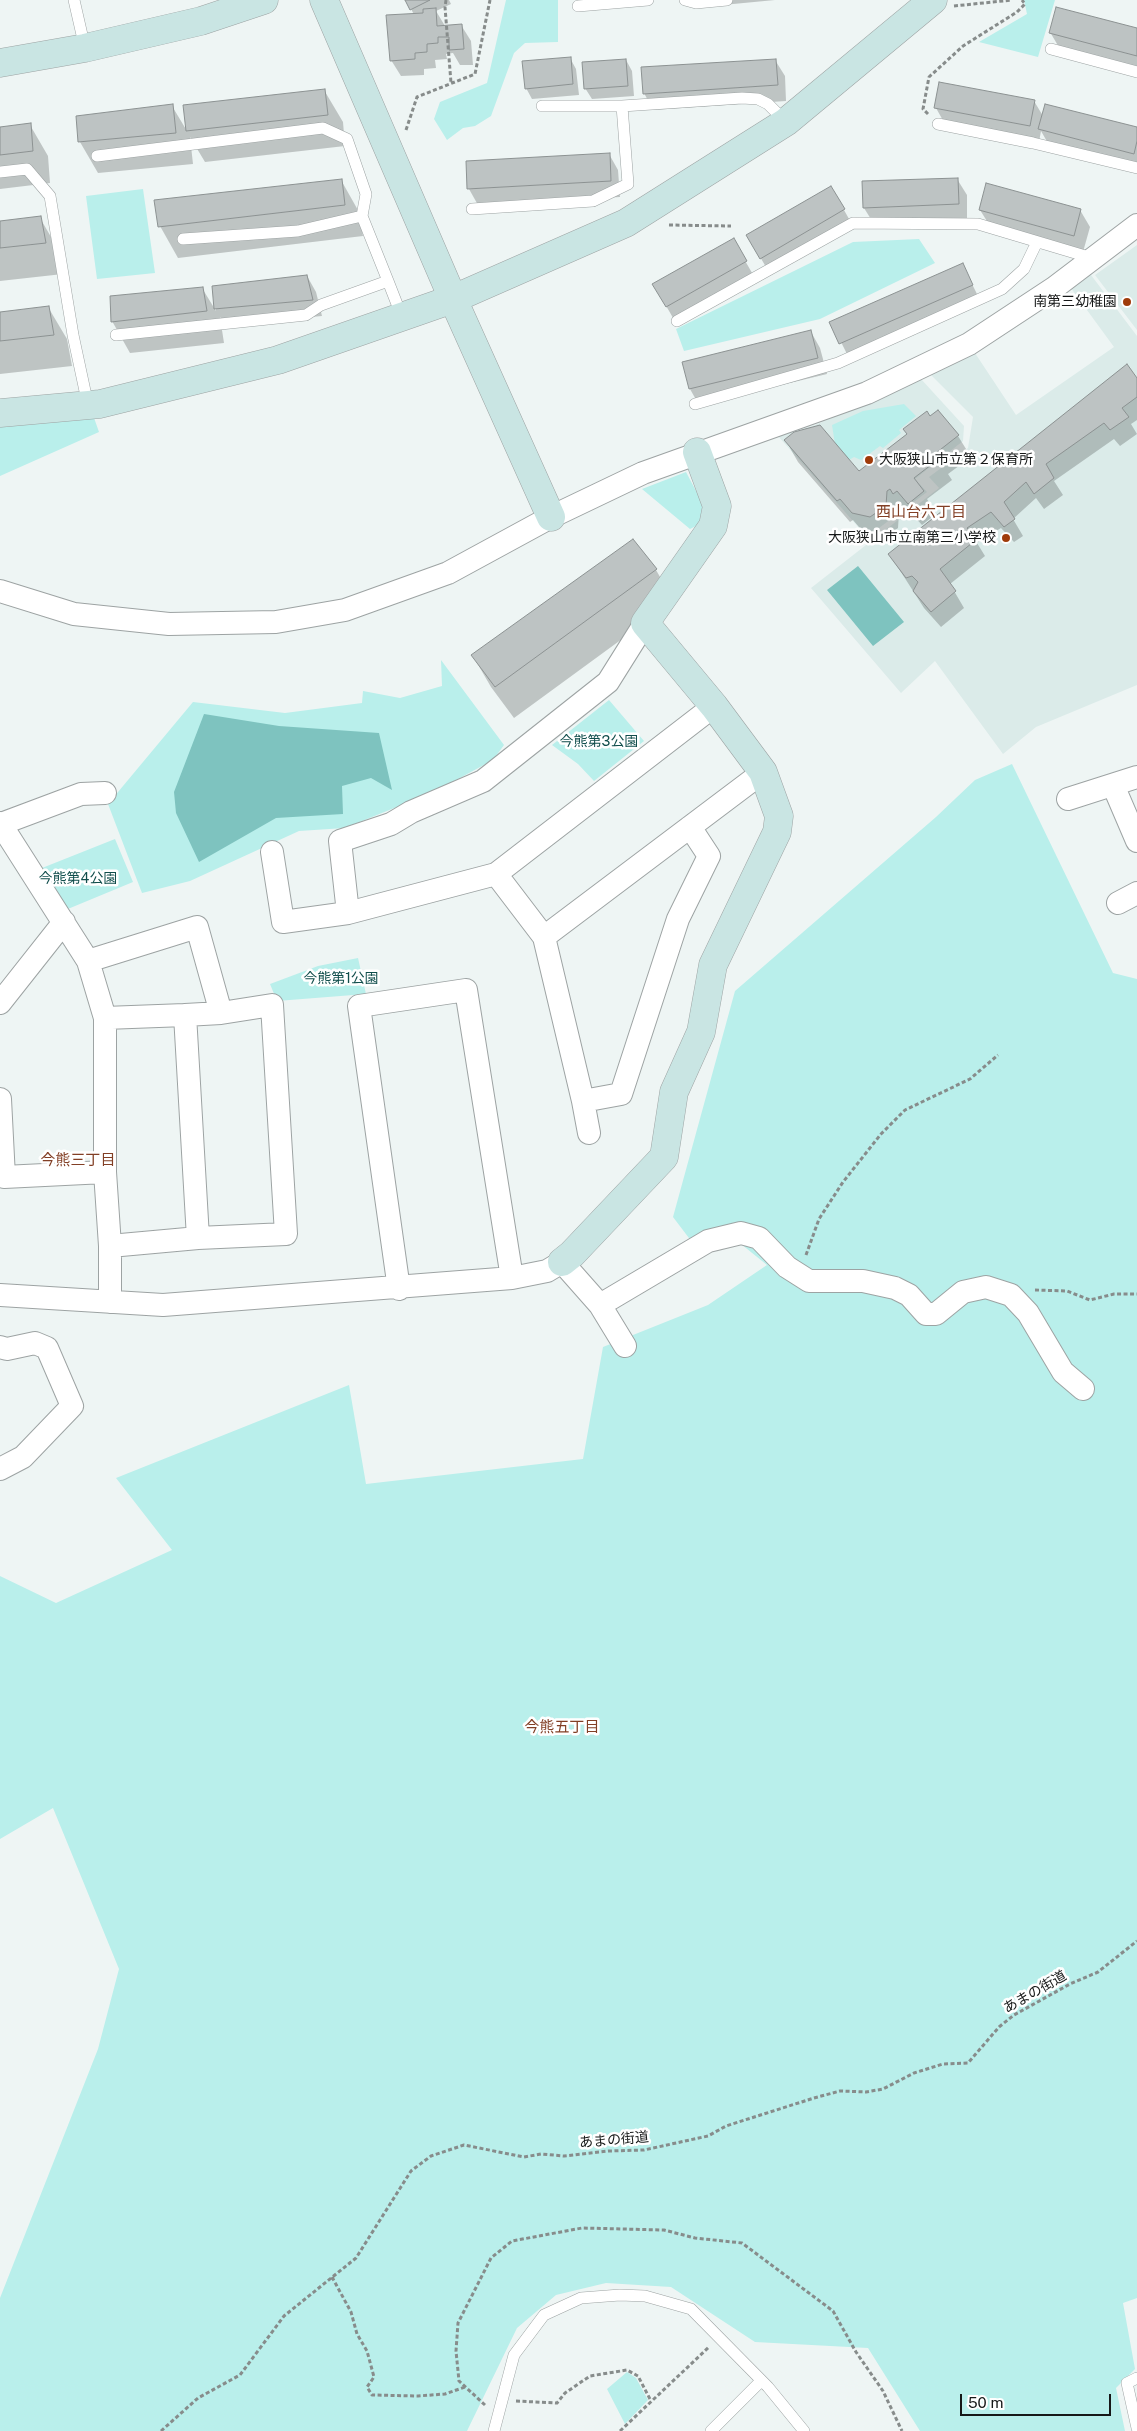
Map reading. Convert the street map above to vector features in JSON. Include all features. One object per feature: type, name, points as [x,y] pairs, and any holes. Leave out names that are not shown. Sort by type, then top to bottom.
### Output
[{"type":"street","points":[[0,63],[85,48],[202,21],[264,0]]},
{"type":"street","points":[[324,0],[453,299],[551,517]]},
{"type":"street","points":[[0,413],[88,405],[278,360],[453,299],[626,223],[786,122],[927,5]]},
{"type":"street","points":[[0,591],[74,614],[169,624],[276,622],[345,610],[448,573],[551,517],[643,472],[867,392],[960,348],[1054,288],[1137,225]]},
{"type":"street","points":[[348,913],[340,841],[390,824],[411,812],[483,781],[608,682],[645,623],[713,526],[717,506],[697,452]]},
{"type":"street","points":[[0,1295],[163,1305],[399,1289],[512,1278],[547,1271],[572,1254],[664,1156],[674,1092],[701,1032],[713,965],[777,832],[780,816],[764,772],[714,706],[645,623]]},
{"type":"street","points":[[272,852],[283,922],[348,913],[496,874],[714,706]]},
{"type":"street","points":[[544,937],[764,772]]},
{"type":"street","points":[[1068,799],[1137,777]]},
{"type":"street","points":[[1113,785],[1137,841]]},
{"type":"street","points":[[105,793],[81,794],[0,824],[88,961],[105,1018],[105,1172],[110,1246],[110,1302]]},
{"type":"street","points":[[583,1101],[621,1094],[678,919],[709,856],[690,827]]},
{"type":"street","points":[[496,874],[544,937],[589,1133]]},
{"type":"street","points":[[0,1003],[64,922]]},
{"type":"street","points":[[88,961],[197,927],[221,1013]]},
{"type":"street","points":[[399,1289],[359,1006],[466,990],[512,1278]]},
{"type":"street","points":[[105,1018],[221,1013],[272,1005],[286,1234],[198,1238],[110,1246]]},
{"type":"street","points":[[185,1015],[198,1238]]},
{"type":"street","points":[[0,1099],[4,1177],[105,1172]]},
{"type":"street","points":[[600,1305],[708,1241],[741,1233],[759,1238],[787,1267],[809,1281],[863,1281],[894,1288],[909,1295],[926,1314],[936,1314],[963,1292],[986,1287],[1012,1295],[1028,1312],[1063,1372],[1083,1389]]},
{"type":"street","points":[[562,1262],[600,1305],[625,1346]]},
{"type":"street","points":[[0,1347],[6,1349],[35,1342],[47,1348],[72,1406],[23,1457],[0,1469]]},
{"type":"lane","points":[[74,0],[85,48]]},
{"type":"lane","points":[[578,6],[648,0]]},
{"type":"lane","points":[[685,0],[696,3],[727,0]]},
{"type":"lane","points":[[1050,49],[1137,72]]},
{"type":"lane","points":[[542,106],[622,106],[742,98],[758,99],[768,104],[786,122]]},
{"type":"lane","points":[[472,209],[594,201],[628,184],[622,106]]},
{"type":"lane","points":[[935,121],[1137,168]]},
{"type":"lane","points":[[97,156],[323,128],[347,138],[366,194],[362,216],[402,317]]},
{"type":"lane","points":[[0,172],[27,169],[50,196],[73,335],[88,405]]},
{"type":"lane","points":[[183,239],[298,231],[362,216]]},
{"type":"lane","points":[[677,321],[853,223],[978,224],[1093,259]]},
{"type":"lane","points":[[695,404],[838,363],[1002,289],[1024,269],[1037,242]]},
{"type":"lane","points":[[116,335],[306,315],[321,305],[388,281]]},
{"type":"lane","points":[[494,2431],[514,2355],[544,2315],[581,2298],[620,2295],[646,2296],[691,2309],[761,2381],[804,2431]]},
{"type":"lane","points":[[1137,2378],[1126,2383],[1137,2428]]},
{"type":"lane","points":[[711,2431],[761,2381]]},
{"type":"path","points":[[446,0],[451,83]]},
{"type":"path","points":[[403,139],[416,98],[475,74],[490,0]]},
{"type":"path","points":[[927,5],[1012,0]]},
{"type":"path","points":[[935,121],[923,109],[929,78],[963,46],[1018,12],[1025,4],[1022,0]]},
{"type":"path","points":[[664,224],[731,226]]},
{"type":"path","points":[[794,1272],[808,1251],[819,1218],[881,1134],[905,1110],[970,1079],[998,1055]]},
{"type":"path","points":[[1012,1295],[1026,1290],[1067,1291],[1090,1300],[1114,1294],[1137,1294]]},
{"type":"path","name":"あまの街道","points":[[161,2431],[198,2398],[240,2375],[284,2316],[356,2258],[411,2171],[431,2156],[464,2145],[524,2157],[541,2154],[564,2156],[608,2151],[644,2150],[708,2136],[726,2126],[840,2091],[866,2092],[883,2089],[914,2073],[943,2064],[968,2063],[999,2028],[1014,2015],[1070,1984],[1098,1972],[1137,1941]]},
{"type":"path","points":[[332,2278],[351,2312],[358,2334],[367,2351],[374,2377],[367,2387],[372,2395],[427,2396],[445,2394],[465,2387]]},
{"type":"path","points":[[620,2431],[719,2337]]},
{"type":"path","points":[[502,2401],[557,2403],[565,2392],[590,2376],[627,2370],[638,2376],[651,2401]]},
{"type":"shaded area","name":"南第三幼稚園","points":[[1137,245],[1137,330],[1095,275]]},
{"type":"shaded area","name":"大阪狭山市立南第三小学校","points":[[1091,275],[1137,336],[1137,685],[1036,727],[1003,754],[935,661],[901,693],[811,588],[939,488],[929,477],[968,448],[973,417],[930,374],[969,344],[1016,415],[1114,347],[1065,280]]},
{"type":"shaded area","name":"大阪狭山市立第２保育所","points":[[921,379],[964,426],[963,441],[915,479],[927,492],[867,537],[778,436],[815,425]]},
{"type":"shaded area","points":[[858,566],[904,622],[873,646],[827,590]]},
{"type":"shaded area","points":[[204,714],[279,726],[379,733],[392,790],[371,778],[342,786],[343,814],[276,818],[199,862],[176,813],[174,792]]},
{"type":"green space","points":[[506,0],[558,0],[558,42],[525,43],[514,53],[491,116],[475,126],[463,128],[447,140],[434,119],[440,102],[487,83]]},
{"type":"green space","points":[[1024,0],[1055,0],[1038,57],[979,42],[1027,14]]},
{"type":"green space","points":[[143,189],[155,273],[97,279],[86,196]]},
{"type":"green space","points":[[919,239],[935,263],[820,319],[684,351],[676,329],[853,242]]},
{"type":"green space","points":[[904,404],[916,416],[899,430],[901,433],[883,448],[880,446],[861,460],[854,457],[849,460],[835,444],[832,425],[863,411]]},
{"type":"green space","points":[[93,415],[99,432],[0,476],[0,423]]},
{"type":"green space","points":[[686,472],[704,506],[702,523],[690,529],[642,489]]},
{"type":"green space","points":[[441,660],[504,745],[493,760],[436,791],[345,828],[299,831],[190,881],[142,893],[108,804],[193,702],[285,713],[362,703],[363,691],[400,698],[442,686]]},
{"type":"green space","name":"今熊第3公園","points":[[609,700],[644,741],[594,781],[578,764],[552,745]]},
{"type":"green space","points":[[1012,764],[1113,973],[1137,979],[1137,2298],[1123,2303],[1135,2369],[1116,2388],[1125,2431],[920,2431],[868,2348],[755,2342],[671,2287],[606,2283],[556,2295],[517,2328],[467,2431],[0,2431],[0,2298],[98,2049],[119,1969],[53,1808],[0,1839],[0,1576],[56,1603],[172,1550],[116,1478],[349,1385],[366,1484],[583,1459],[603,1347],[708,1305],[767,1265],[741,1244],[695,1246],[673,1217],[735,991],[936,817],[975,780]]},
{"type":"green space","name":"今熊第4公園","points":[[115,839],[133,882],[63,911],[37,870]]},
{"type":"green space","name":"今熊第1公園","points":[[358,958],[366,994],[277,1001],[270,984],[318,966]]},
{"type":"green space","points":[[627,2372],[636,2378],[648,2400],[625,2424],[607,2389]]},
{"type":"building","points":[[405,0],[430,0],[410,10]]},
{"type":"building","points":[[1056,7],[1137,28],[1137,56],[1049,33]]},
{"type":"building","points":[[436,8],[437,26],[462,24],[464,49],[449,50],[449,37],[438,37],[438,43],[427,44],[427,52],[415,53],[415,59],[390,61],[386,15],[423,13],[423,9]]},
{"type":"building","points":[[571,57],[573,84],[525,89],[522,61]]},
{"type":"building","points":[[626,59],[628,86],[584,89],[582,62]]},
{"type":"building","points":[[776,59],[778,85],[643,94],[641,67]]},
{"type":"building","points":[[939,82],[1035,100],[1030,126],[934,108]]},
{"type":"building","points":[[325,89],[328,115],[186,131],[183,105]]},
{"type":"building","points":[[173,104],[176,133],[78,142],[76,116]]},
{"type":"building","points":[[1045,104],[1137,127],[1137,141],[1134,154],[1038,129]]},
{"type":"building","points":[[31,123],[33,151],[0,155],[0,127]]},
{"type":"building","points":[[610,153],[611,181],[467,189],[466,161]]},
{"type":"building","points":[[958,178],[959,204],[863,208],[862,181]]},
{"type":"building","points":[[342,179],[345,205],[158,227],[154,200]]},
{"type":"building","points":[[986,183],[1081,209],[1074,236],[979,210]]},
{"type":"building","points":[[831,186],[845,209],[760,259],[746,235]]},
{"type":"building","points":[[41,216],[46,243],[0,248],[0,221]]},
{"type":"building","points":[[734,238],[747,261],[666,307],[652,284]]},
{"type":"building","points":[[963,263],[973,285],[839,344],[829,322]]},
{"type":"building","points":[[307,275],[313,300],[214,309],[212,286]]},
{"type":"building","points":[[203,287],[207,311],[111,322],[110,296]]},
{"type":"building","points":[[49,306],[54,335],[0,341],[0,312]]},
{"type":"building","points":[[811,330],[818,358],[689,389],[682,362]]},
{"type":"building","points":[[1127,364],[1137,378],[1137,397],[1122,408],[1129,417],[1110,430],[1104,423],[1046,464],[1054,478],[1034,494],[1026,482],[1004,502],[1015,519],[1004,527],[991,512],[967,528],[977,539],[940,569],[956,591],[931,612],[913,591],[918,582],[912,576],[906,578],[888,554]]},
{"type":"building","points":[[938,410],[959,435],[936,453],[940,458],[914,478],[924,491],[908,504],[897,491],[893,494],[890,489],[887,491],[886,506],[870,517],[852,513],[840,499],[837,501],[784,440],[794,432],[820,425],[859,471],[907,434],[903,429],[927,411],[930,416]]},
{"type":"building","points":[[633,539],[657,569],[495,687],[471,655]]},
{"type":"place","name":"南第三幼稚園","points":[[1127,302]]},
{"type":"place","name":"大阪狭山市立第２保育所","points":[[869,460]]},
{"type":"place","name":"大阪狭山市立南第三小学校","points":[[1006,538]]},
{"type":"district","name":"西山台六丁目","points":[[921,512]]},
{"type":"district","name":"今熊三丁目","points":[[78,1160]]},
{"type":"district","name":"今熊五丁目","points":[[562,1727]]}]
